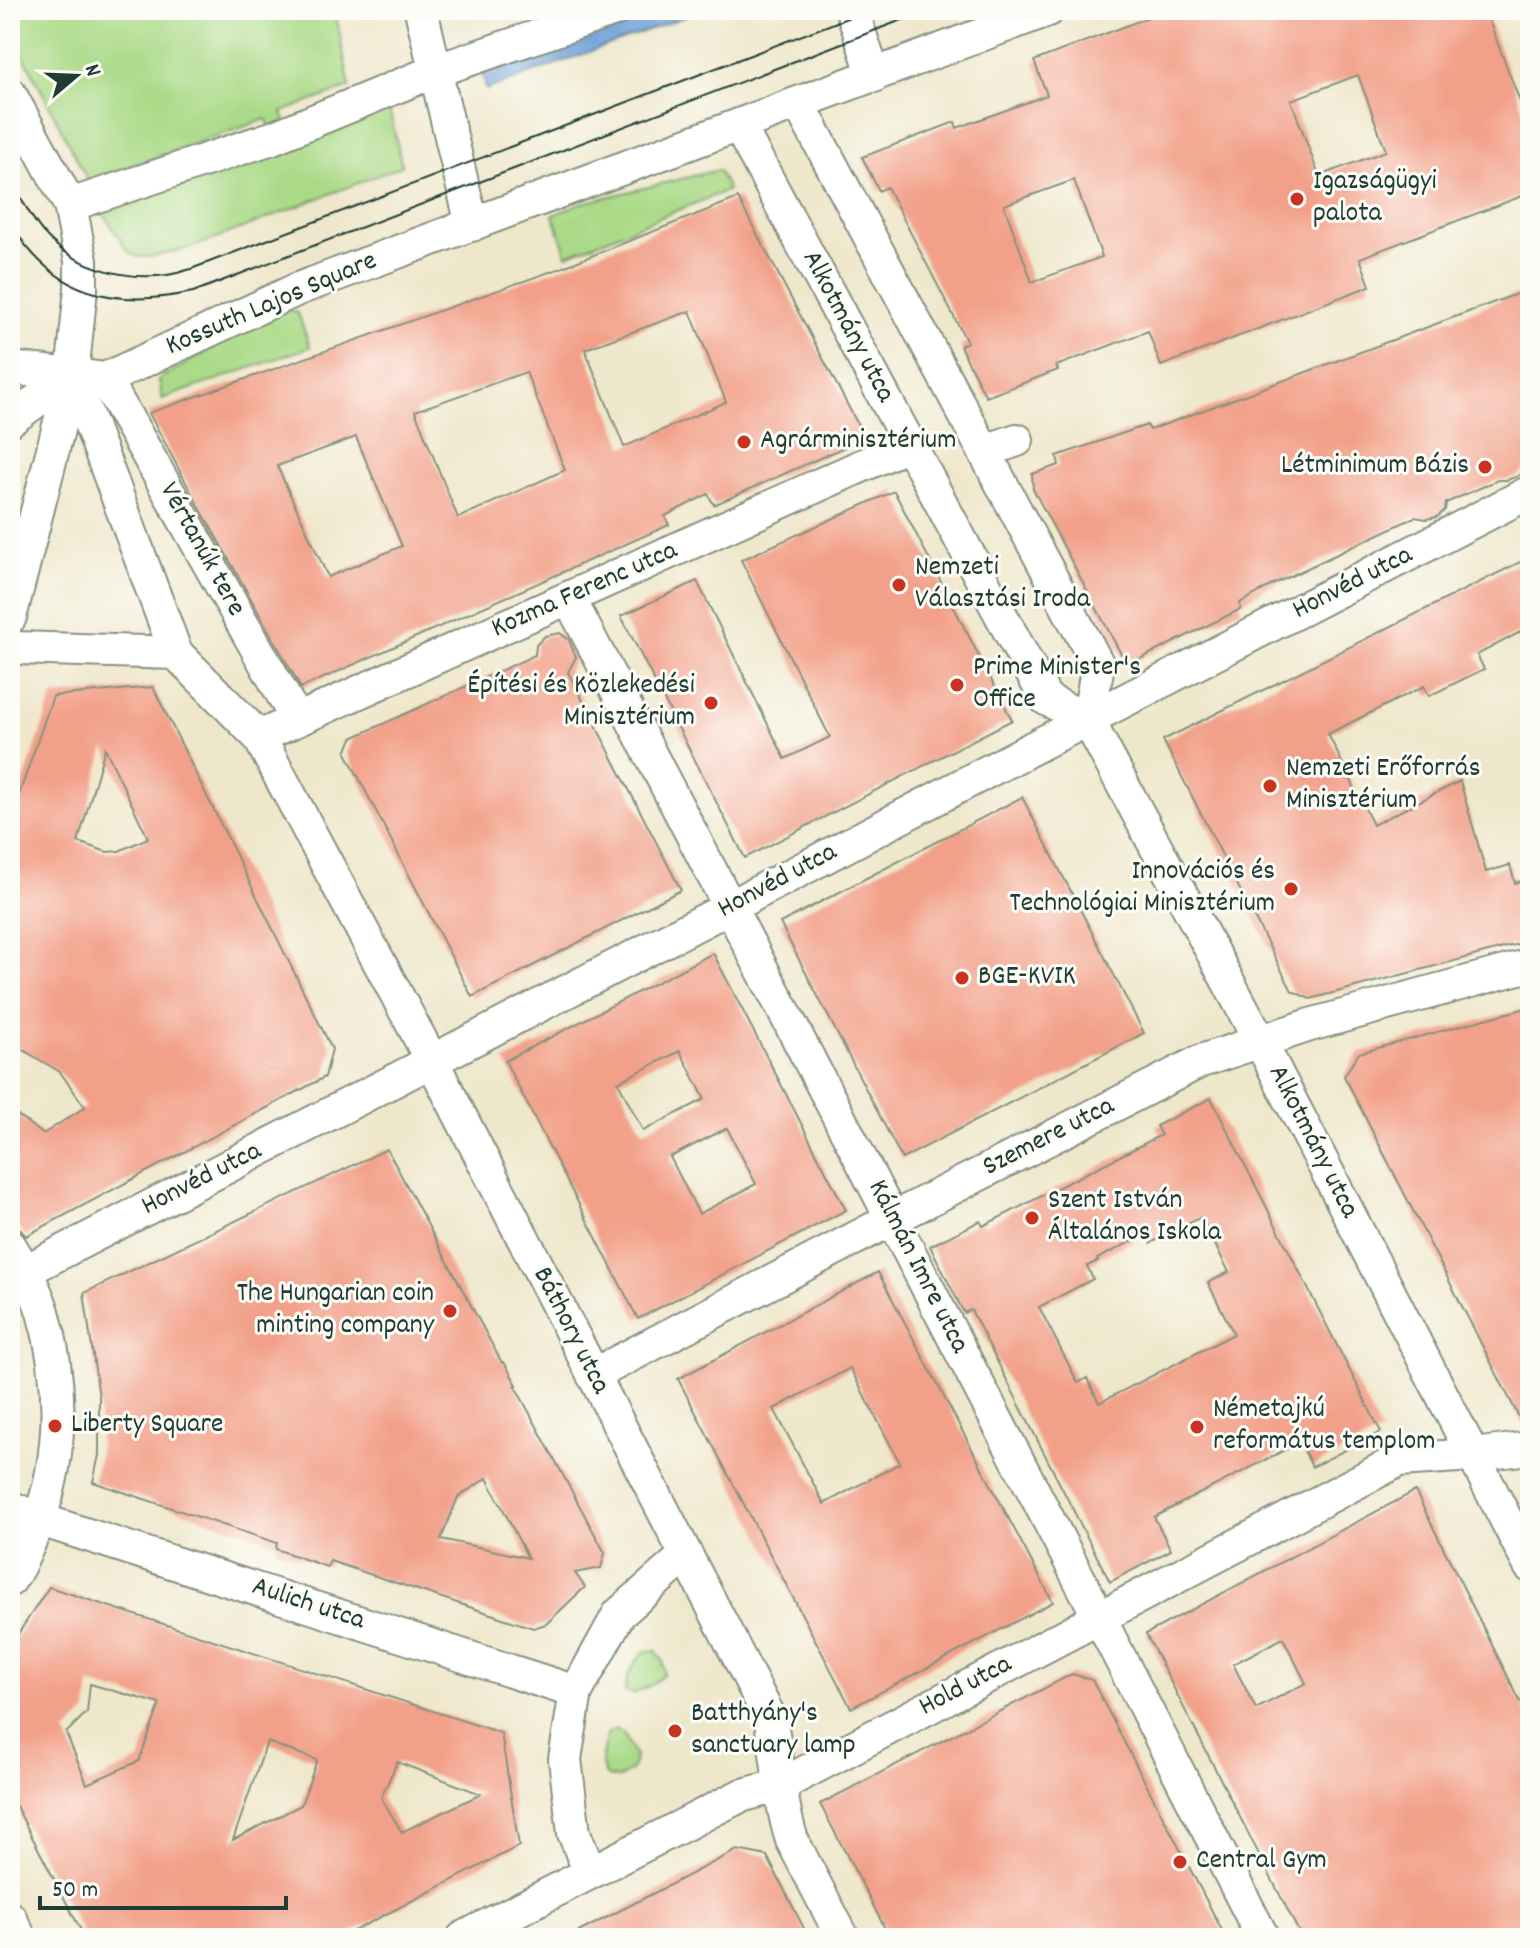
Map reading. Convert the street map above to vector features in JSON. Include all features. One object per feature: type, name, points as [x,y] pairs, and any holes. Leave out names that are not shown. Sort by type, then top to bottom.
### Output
[{"type":"street","points":[[421,10],[472,225]]},
{"type":"street","points":[[70,205],[291,131],[435,71],[614,10]]},
{"type":"street","points":[[852,10],[874,76]]},
{"type":"street","name":"Kossuth Lajos Square","points":[[105,379],[298,289],[1048,10]]},
{"type":"street","points":[[10,94],[70,205],[81,261],[72,375],[10,617]]},
{"type":"street","points":[[799,104],[1098,665],[1088,720]]},
{"type":"street","name":"Alkotmány utca","points":[[739,126],[1046,699],[1088,720],[1260,1041],[1530,1566]]},
{"type":"street","points":[[10,366],[105,379]]},
{"type":"street","points":[[10,420],[72,375]]},
{"type":"street","name":"Vértanúk tere","points":[[72,375],[176,653],[259,737]]},
{"type":"street","name":"Vértanúk tere","points":[[105,379],[297,720]]},
{"type":"street","points":[[985,451],[1017,440]]},
{"type":"street","name":"Kozma Ferenc utca","points":[[259,737],[910,444]]},
{"type":"street","name":"Honvéd utca","points":[[15,1266],[432,1061],[1530,492]]},
{"type":"street","name":"Kálmán Imre utca","points":[[569,598],[1263,1938]]},
{"type":"street","points":[[10,645],[17,648],[176,653]]},
{"type":"street","name":"Báthory utca","points":[[259,737],[432,1061],[770,1718],[792,1840],[843,1938]]},
{"type":"street","name":"Szemere utca","points":[[593,1375],[1201,1061],[1310,1025],[1530,965]]},
{"type":"street","points":[[10,1580],[41,1520],[55,1468],[58,1411],[52,1353],[42,1310],[15,1266]]},
{"type":"street","name":"Hold utca","points":[[463,1938],[740,1796],[781,1785],[1399,1460],[1530,1448]]},
{"type":"street","points":[[10,1507],[41,1520]]},
{"type":"street","name":"Aulich utca","points":[[41,1520],[576,1692]]},
{"type":"street","points":[[590,1873],[574,1833],[565,1759],[576,1692],[619,1614],[686,1555]]},
{"type":"street","points":[[10,1918],[20,1938]]},
{"type":"green space","points":[[10,10],[335,10],[350,87],[282,112],[285,122],[271,128],[266,119],[88,181],[10,29]]},
{"type":"green space","points":[[388,104],[402,166],[196,246],[156,256],[137,257],[127,250],[101,210]]},
{"type":"green space","points":[[718,170],[728,190],[567,255],[553,215],[578,204]]},
{"type":"green space","points":[[283,308],[298,313],[310,347],[162,399],[159,379]]},
{"type":"green space","points":[[656,1650],[663,1661],[664,1674],[653,1684],[633,1694],[625,1691],[629,1674],[637,1660],[645,1651]]},
{"type":"green space","points":[[616,1729],[624,1734],[635,1757],[632,1770],[618,1779],[607,1777],[602,1762],[607,1734]]},
{"type":"water","points":[[636,10],[703,10],[486,90],[481,67]]},
{"type":"building","name":"Igazságügyi palota","points":[[1167,10],[1485,10],[1530,128],[1530,193],[1360,258],[1370,286],[1161,366],[1148,331],[986,397],[960,346],[967,342],[887,187],[879,191],[862,157],[955,122],[957,128],[1047,95],[1034,61]],"holes":[[[1358,75],[1386,151],[1319,176],[1291,100]],[[1074,180],[1102,257],[1032,282],[1004,205]]]},
{"type":"building","name":"Agrárminisztérium","points":[[738,198],[865,438],[714,505],[708,494],[665,516],[669,525],[301,688],[149,413],[558,269]],"holes":[[[690,311],[726,402],[624,447],[585,349]],[[526,372],[565,470],[458,518],[415,411]],[[356,437],[402,546],[328,577],[277,466]]]},
{"type":"building","points":[[1530,289],[1530,462],[1523,472],[1446,503],[1445,510],[1437,517],[1415,517],[1274,584],[1240,603],[1241,609],[1140,659],[1130,660],[1121,654],[1033,489],[1032,474],[1059,465],[1057,456],[1147,425],[1150,430]]},
{"type":"building","points":[[894,491],[1012,720],[745,858],[621,616],[697,581],[785,759],[830,737],[741,560]]},
{"type":"building","points":[[1530,557],[1530,627],[1477,655],[1484,669],[1429,696],[1424,686],[1328,734],[1373,825],[1460,781],[1486,872],[1510,865],[1515,883],[1530,878],[1530,941],[1310,999],[1292,991],[1163,740]]},
{"type":"building","points":[[560,633],[569,640],[576,657],[568,672],[681,890],[472,997],[346,753],[352,738],[535,655],[536,645],[545,636]]},
{"type":"building","points":[[153,687],[332,1049],[325,1077],[26,1236],[10,1218],[10,1110],[43,1134],[85,1107],[60,1072],[10,1042],[10,821],[53,696]],"holes":[[[105,748],[148,838],[119,851],[107,852],[78,842]]]},
{"type":"building","name":"BGE-KVIK","points":[[1022,797],[1144,1033],[902,1159],[780,923]]},
{"type":"building","points":[[713,953],[846,1210],[638,1319],[505,1061]],"holes":[[[680,1051],[705,1099],[643,1131],[618,1082]],[[727,1128],[756,1184],[699,1214],[670,1157]]]},
{"type":"building","points":[[1530,1007],[1530,1429],[1525,1429],[1344,1076],[1359,1053]]},
{"type":"building","points":[[1211,1098],[1381,1432],[1312,1467],[1300,1442],[1154,1517],[1171,1550],[1110,1582],[971,1310],[964,1313],[930,1246],[980,1221],[983,1226],[1161,1135],[1156,1126]],"holes":[[[1201,1217],[1229,1272],[1208,1283],[1234,1334],[1099,1403],[1087,1378],[1078,1383],[1039,1307],[1093,1279],[1087,1266],[1097,1259],[1146,1234],[1151,1243]]]},
{"type":"building","points":[[387,1149],[605,1553],[601,1568],[575,1573],[585,1587],[546,1624],[533,1628],[330,1561],[327,1567],[276,1549],[277,1543],[93,1482],[99,1455],[99,1397],[84,1293]],"holes":[[[487,1478],[528,1558],[441,1539],[458,1497]]]},
{"type":"building","points":[[878,1272],[1053,1602],[851,1708],[678,1379]],"holes":[[[850,1368],[900,1463],[824,1504],[774,1409]]]},
{"type":"building","points":[[1415,1491],[1530,1721],[1530,1938],[1302,1938],[1146,1634]],"holes":[[[1283,1638],[1306,1683],[1256,1709],[1233,1664]]]},
{"type":"building","points":[[49,1587],[501,1733],[519,1846],[340,1938],[85,1938],[10,1795],[10,1646]],"holes":[[[90,1684],[160,1704],[139,1761],[87,1784],[66,1733],[87,1712]],[[267,1742],[317,1760],[301,1805],[233,1840]],[[397,1762],[481,1794],[402,1832],[381,1798]]]},
{"type":"building","points":[[1072,1674],[1092,1680],[1226,1938],[890,1938],[820,1804]]},
{"type":"building","points":[[737,1850],[767,1856],[809,1938],[567,1938]]},
{"type":"tram line","points":[[10,178],[37,225],[68,253],[83,262],[116,273],[170,275],[868,10]]},
{"type":"tram line","points":[[10,222],[45,266],[66,281],[88,291],[111,297],[137,298],[193,292],[928,10]]},
{"type":"place","name":"Igazságügyi palota","points":[[1297,199]]},
{"type":"place","name":"Agrárminisztérium","points":[[744,442]]},
{"type":"place","name":"Létminimum Bázis","points":[[1485,467]]},
{"type":"place","name":"Nemzeti Választási Iroda","points":[[899,585]]},
{"type":"place","name":"Prime Minister's Office","points":[[957,685]]},
{"type":"place","name":"Építési és Közlekedési Minisztérium","points":[[711,703]]},
{"type":"place","name":"Nemzeti Erőforrás Minisztérium","points":[[1270,786]]},
{"type":"place","name":"Innovációs és Technológiai Minisztérium","points":[[1291,889]]},
{"type":"place","name":"BGE-KVIK","points":[[962,978]]},
{"type":"place","name":"Szent István Általános Iskola","points":[[1032,1218]]},
{"type":"place","name":"The Hungarian coin minting company","points":[[450,1311]]},
{"type":"place","name":"Liberty Square","points":[[55,1426]]},
{"type":"place","name":"Németajkú református templom","points":[[1197,1427]]},
{"type":"place","name":"Batthyány's sanctuary lamp","points":[[675,1731]]},
{"type":"place","name":"Central Gym","points":[[1180,1862]]}]
